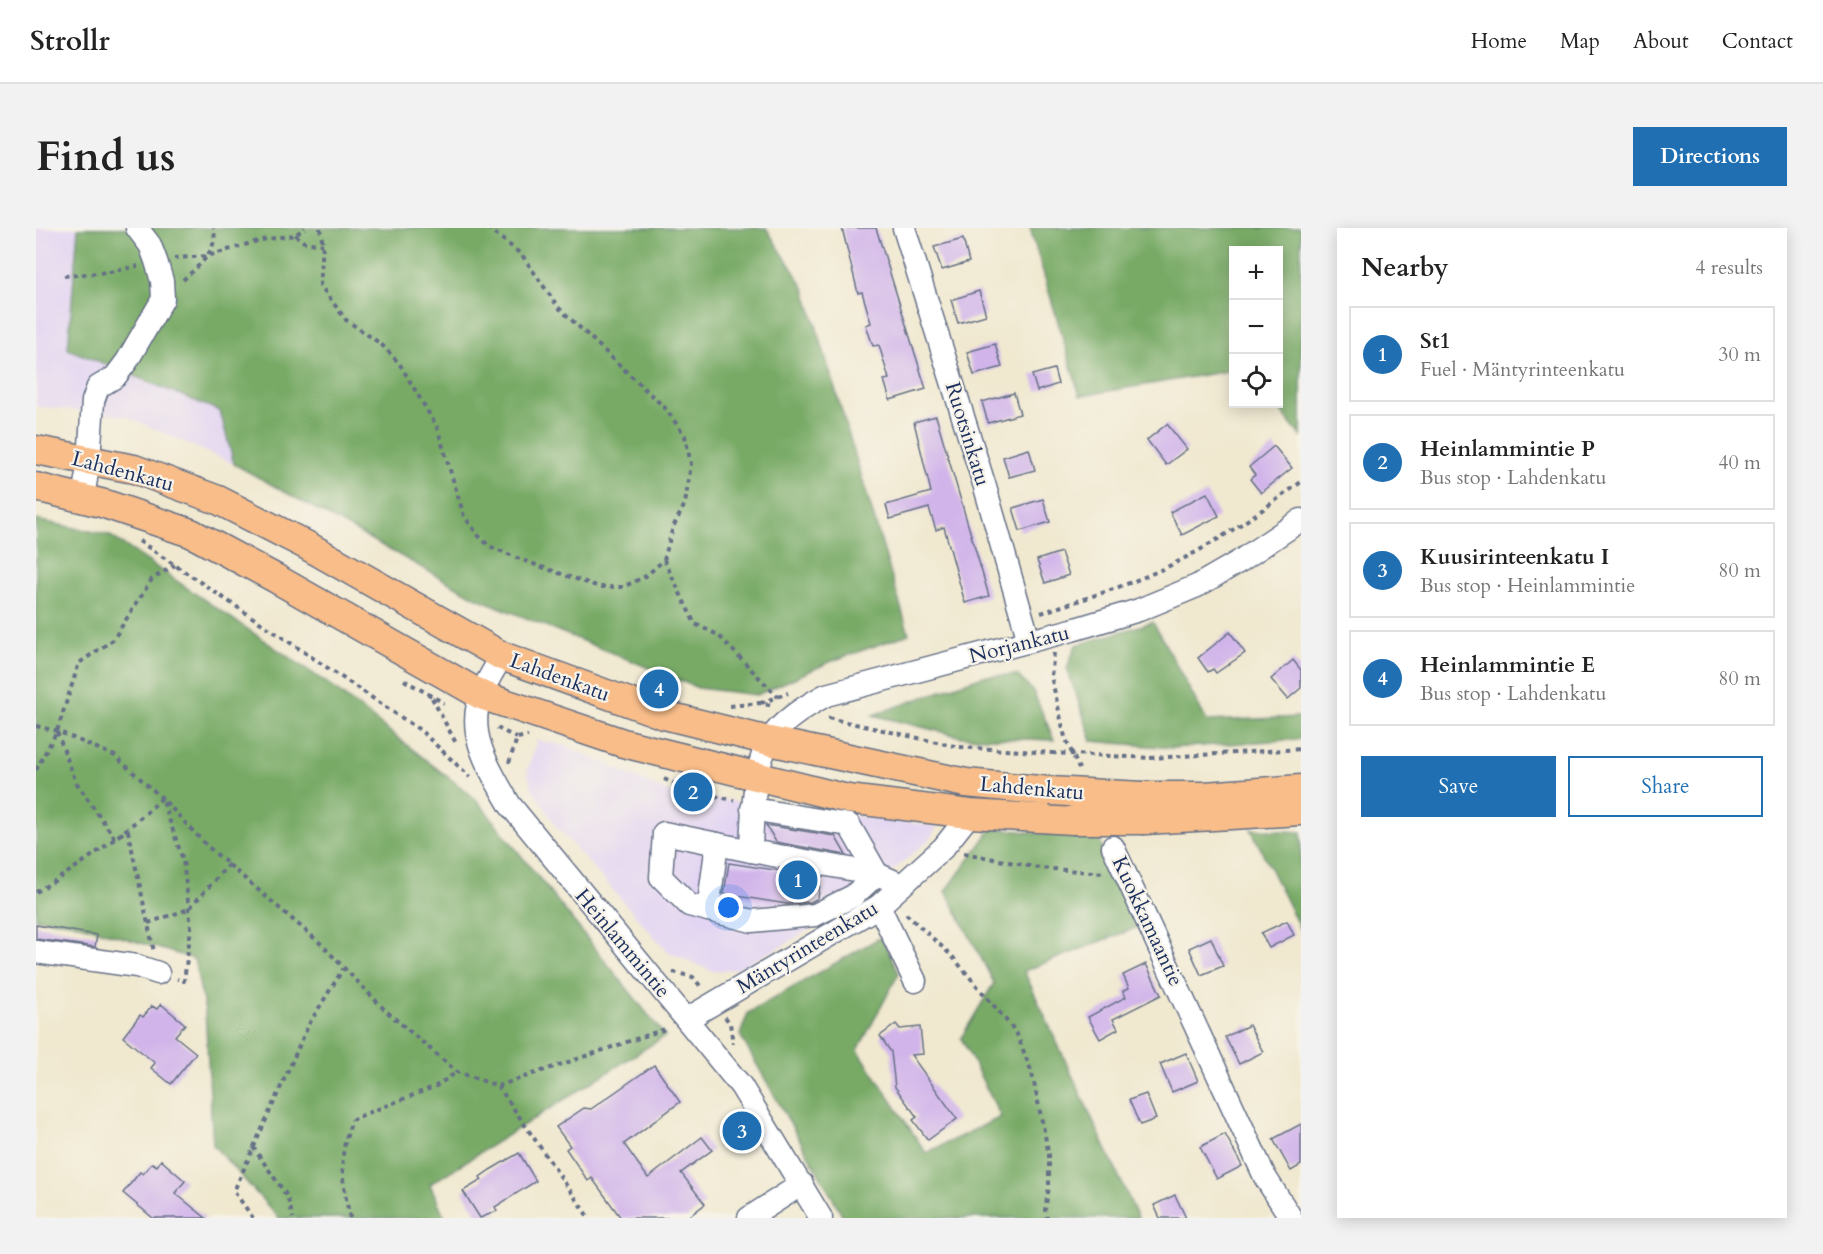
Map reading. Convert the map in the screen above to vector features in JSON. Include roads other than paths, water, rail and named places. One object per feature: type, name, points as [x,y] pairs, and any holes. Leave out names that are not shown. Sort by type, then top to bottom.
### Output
[{"type":"main road","name":"Lahdenkatu","points":[[36,450],[134,469],[218,500],[306,545],[502,656],[664,715],[769,741],[966,783],[1050,791],[1144,808],[1301,811]]},
{"type":"main road","name":"Lahdenkatu","points":[[36,487],[83,497],[190,533],[275,578],[481,695],[623,743],[848,799],[970,814],[1073,820],[1205,796],[1301,789]]},
{"type":"street","points":[[83,497],[89,461],[93,401],[99,387],[115,377],[127,361],[146,333],[163,298],[162,281],[156,261],[150,245],[137,228]]},
{"type":"street","name":"Ruotsinkatu","points":[[904,228],[985,487],[1039,638]]},
{"type":"street","name":"Norjankatu","points":[[751,851],[753,806],[758,776],[769,741],[797,712],[826,695],[1140,610],[1197,586],[1240,561],[1301,520]]},
{"type":"street","name":"Heinlammintie","points":[[502,656],[481,695],[476,718],[479,742],[487,767],[510,805],[741,1086],[821,1218]]},
{"type":"street","points":[[753,806],[849,825],[889,896],[915,981]]},
{"type":"street","name":"Mäntyrinteenkatu","points":[[687,1019],[889,896],[943,848],[970,814]]},
{"type":"street","points":[[664,833],[751,851],[877,874],[853,896],[815,915],[752,921],[689,905],[661,877],[664,833]]},
{"type":"street","points":[[708,910],[717,844]]},
{"type":"street","name":"Kuokkamaantie","points":[[1113,847],[1265,1177],[1291,1218]]},
{"type":"street","points":[[36,952],[137,966],[158,973]]},
{"type":"street","points":[[749,1218],[802,1184]]},
{"type":"place","name":"Heinlammintie E","points":[[659,689]]},
{"type":"place","name":"Heinlammintie P","points":[[693,792]]},
{"type":"place","name":"St1","points":[[798,880]]},
{"type":"place","name":"Kuusirinteenkatu I","points":[[742,1131]]}]
